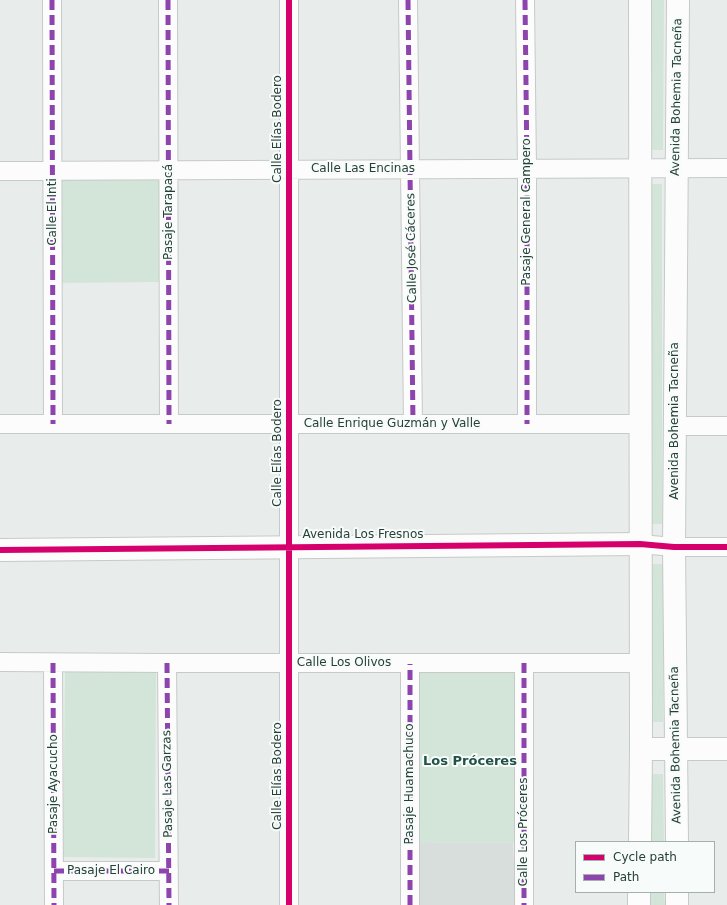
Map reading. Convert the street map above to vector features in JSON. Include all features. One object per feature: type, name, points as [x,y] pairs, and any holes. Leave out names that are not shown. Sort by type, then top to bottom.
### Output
[{"type":"main road","points":[[640,0],[640,841]]},
{"type":"main road","name":"Avenida Bohemia Tacneña","points":[[677,841],[674,426],[678,0]]},
{"type":"main road","name":"Avenida Los Fresnos","points":[[0,550],[640,544]]},
{"type":"main road","points":[[641,749],[727,749]]},
{"type":"main road","points":[[639,893],[639,905]]},
{"type":"main road","points":[[677,893],[677,905]]},
{"type":"street","name":"Calle El Inti","points":[[52,0],[53,424]]},
{"type":"street","name":"Pasaje Tarapacá","points":[[168,0],[169,424]]},
{"type":"street","name":"Calle Elías Bodero","points":[[289,0],[289,905]]},
{"type":"street","name":"Calle José Cáceres","points":[[408,0],[413,424]]},
{"type":"street","name":"Pasaje General Campero","points":[[525,0],[527,169],[527,424]]},
{"type":"street","name":"Calle Las Encinas","points":[[0,171],[727,168]]},
{"type":"street","name":"Calle Enrique Guzmán y Valle","points":[[0,424],[640,424]]},
{"type":"street","points":[[674,426],[727,426]]},
{"type":"street","name":"Avenida Los Fresnos","points":[[640,544],[674,547],[727,547]]},
{"type":"street","name":"Calle Los Olivos","points":[[0,662],[410,664],[641,663]]},
{"type":"street","name":"Pasaje Ayacucho","points":[[53,663],[54,905]]},
{"type":"street","name":"Pasaje Las Garzas","points":[[167,663],[169,905]]},
{"type":"street","name":"Pasaje Huamachuco","points":[[410,664],[410,905]]},
{"type":"street","name":"Calle Los Próceres","points":[[524,664],[524,905]]},
{"type":"street","name":"Pasaje El Cairo","points":[[54,871],[169,871]]},
{"type":"shaded area","points":[[418,842],[513,843],[516,905],[419,905]]},
{"type":"green space","points":[[647,0],[664,0],[663,150],[648,150]]},
{"type":"green space","points":[[159,178],[159,282],[62,283],[62,179]]},
{"type":"green space","points":[[647,184],[662,184],[662,524],[647,524]]},
{"type":"green space","points":[[647,564],[663,564],[663,722],[647,722]]},
{"type":"green space","points":[[65,671],[156,672],[155,858],[63,857]]},
{"type":"green space","points":[[414,672],[519,672],[520,843],[416,842]]},
{"type":"green space","points":[[646,774],[663,774],[664,841],[647,841]]},
{"type":"green space","points":[[647,893],[664,893],[665,905],[647,905]]},
{"type":"marked path","points":[[52,0],[53,424]]},
{"type":"marked path","points":[[168,0],[169,424]]},
{"type":"marked path","points":[[408,0],[413,424]]},
{"type":"marked path","points":[[525,0],[527,169],[527,424]]},
{"type":"marked path","points":[[53,663],[54,905]]},
{"type":"marked path","points":[[167,663],[169,905]]},
{"type":"marked path","points":[[524,663],[524,905]]},
{"type":"marked path","points":[[410,664],[410,905]]},
{"type":"marked path","points":[[54,871],[169,871]]},
{"type":"cycle path","points":[[289,0],[289,905]]},
{"type":"cycle path","points":[[0,550],[640,544],[674,547],[727,547]]},
{"type":"district","name":"Los Próceres","points":[[470,762]]}]
